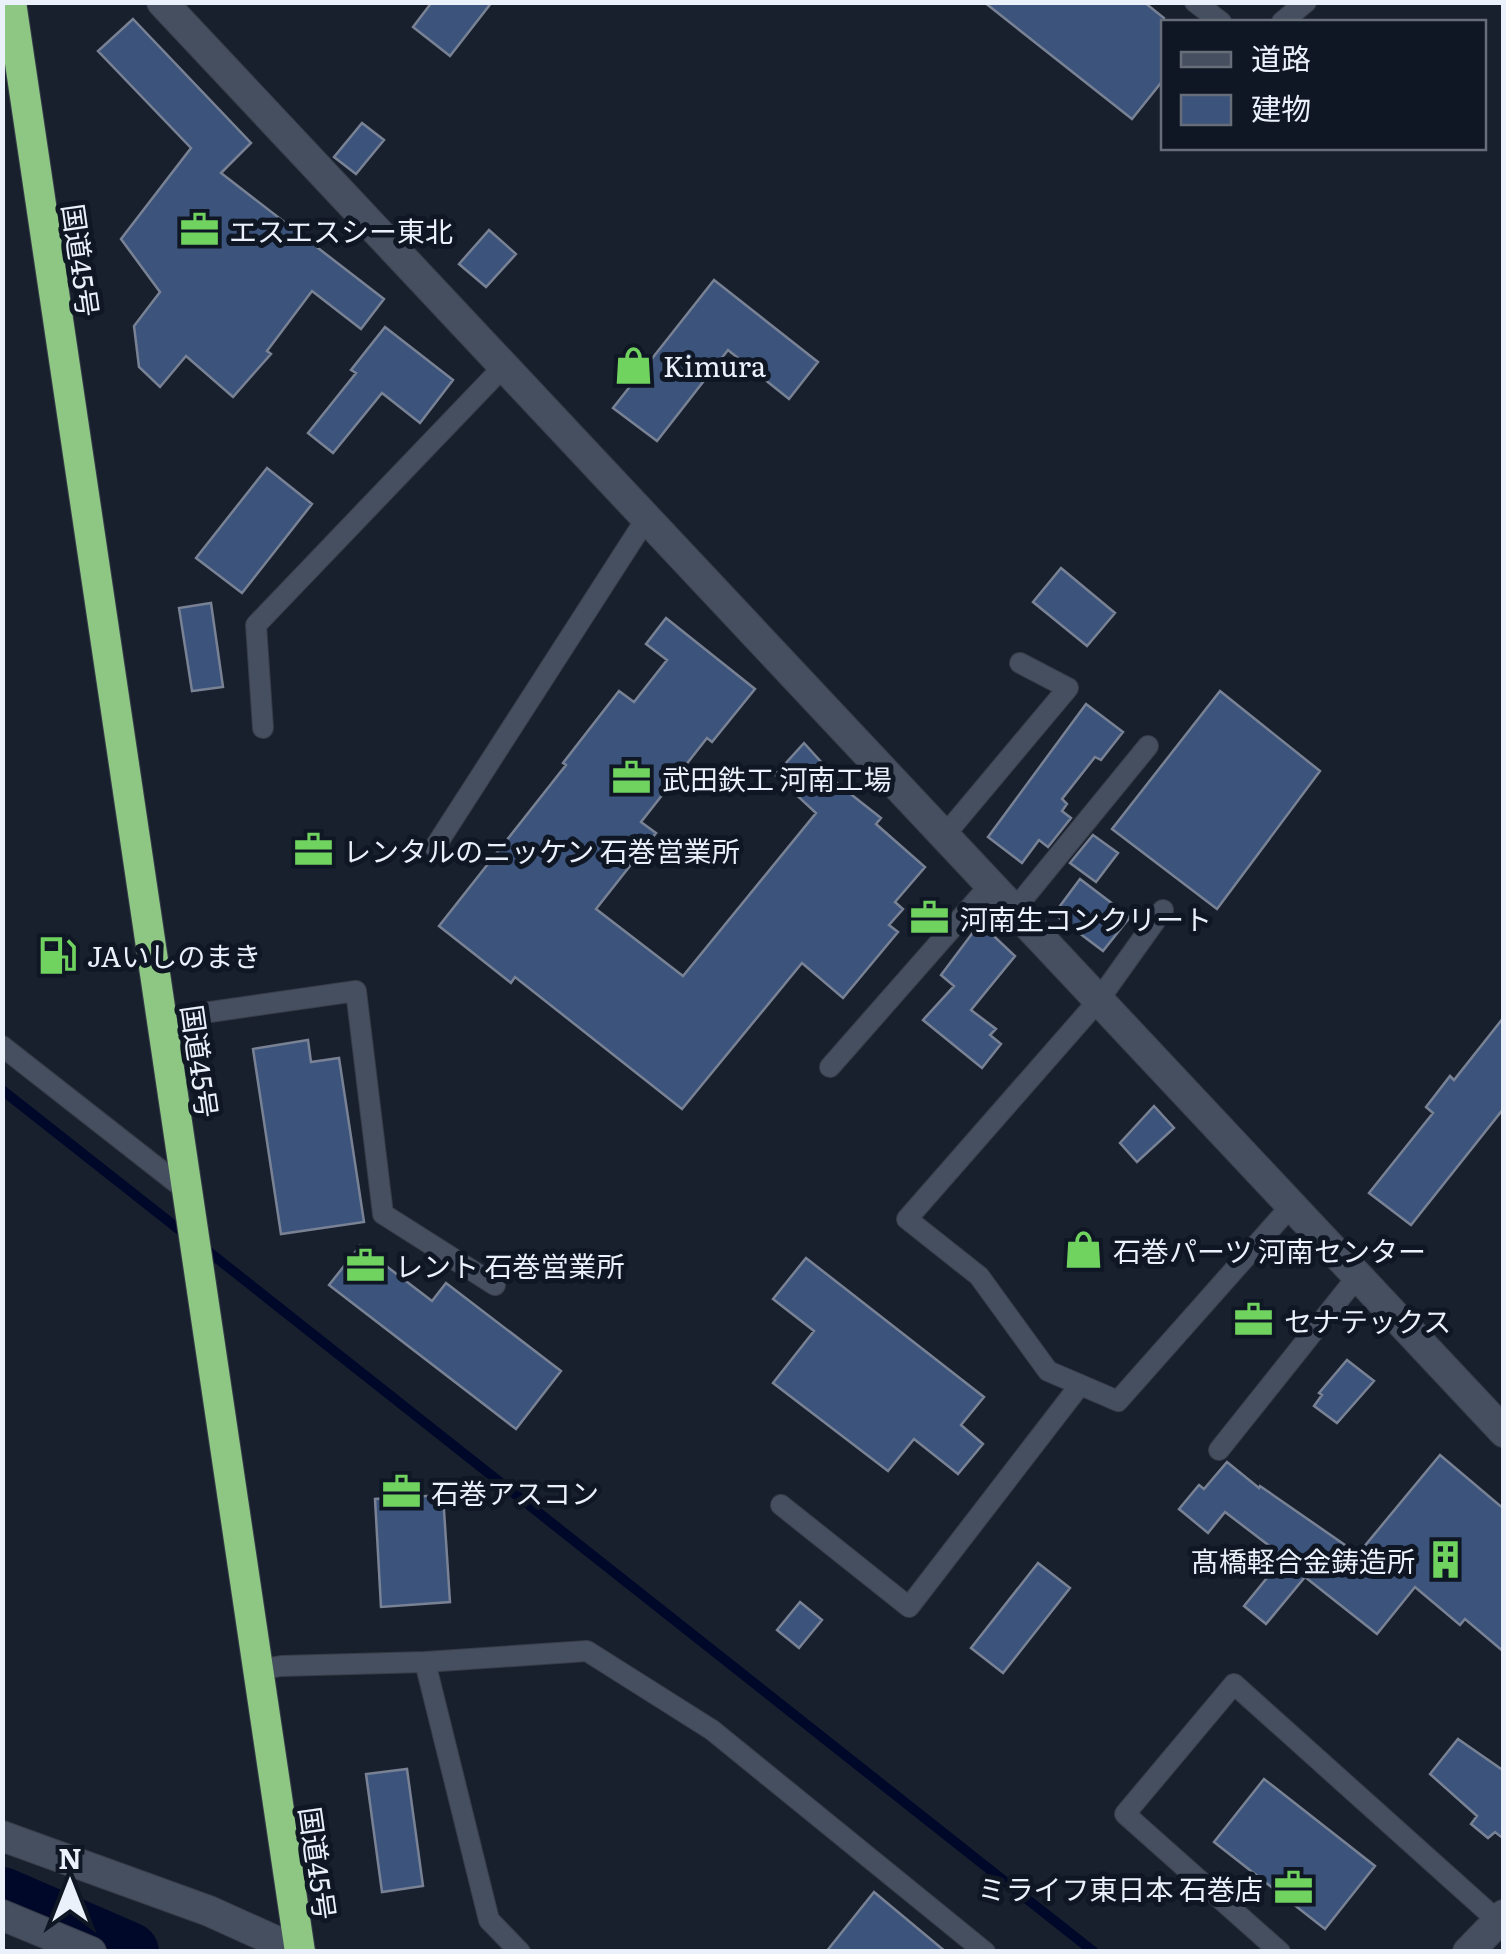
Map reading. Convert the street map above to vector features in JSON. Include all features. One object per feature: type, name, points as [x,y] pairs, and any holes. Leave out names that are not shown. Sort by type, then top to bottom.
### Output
[{"type":"highway","name":"国道45号","points":[[12,2],[300,1951]]},
{"type":"street","points":[[162,2],[1504,1432]]},
{"type":"street","points":[[2,1836],[209,1911],[300,1951]]},
{"type":"street","points":[[2,1915],[91,1952]]},
{"type":"street","points":[[1468,1952],[1500,1918]]},
{"type":"lane","points":[[1195,2],[1218,20]]},
{"type":"lane","points":[[1284,20],[1306,2]]},
{"type":"lane","points":[[262,728],[256,625],[504,366]]},
{"type":"lane","points":[[436,847],[646,519]]},
{"type":"lane","points":[[944,836],[1068,688],[1020,663]]},
{"type":"lane","points":[[1014,910],[1148,746]]},
{"type":"lane","points":[[830,1067],[990,885]]},
{"type":"lane","points":[[1162,910],[1098,1000],[907,1219],[978,1276],[1048,1371],[1118,1401],[1291,1206]]},
{"type":"lane","points":[[162,1019],[356,991],[383,1214],[495,1285]]},
{"type":"lane","points":[[2,1046],[189,1202]]},
{"type":"lane","points":[[1219,1450],[1357,1277]]},
{"type":"lane","points":[[781,1505],[910,1607],[1080,1385]]},
{"type":"lane","points":[[258,1670],[587,1651],[712,1730],[985,1952]]},
{"type":"lane","points":[[425,1662],[490,1920],[520,1952]]},
{"type":"lane","points":[[1280,1952],[1125,1814],[1234,1684],[1500,1918]]},
{"type":"building","points":[[432,2],[492,2],[450,56],[413,27]]},
{"type":"building","points":[[984,2],[1144,2],[1164,18],[1161,83],[1132,119]]},
{"type":"building","points":[[133,19],[251,143],[221,173],[384,299],[361,329],[312,291],[267,351],[271,354],[233,397],[186,356],[160,387],[139,367],[134,326],[160,292],[121,239],[191,148],[98,51]]},
{"type":"building","points":[[362,123],[384,140],[356,174],[334,157]]},
{"type":"building","points":[[489,230],[516,254],[486,287],[459,264]]},
{"type":"building","points":[[714,280],[818,362],[789,399],[728,350],[657,441],[613,408]]},
{"type":"building","points":[[385,327],[453,380],[420,423],[382,393],[333,453],[308,433],[356,373],[351,370]]},
{"type":"building","points":[[267,468],[312,504],[242,593],[196,558]]},
{"type":"building","points":[[1061,568],[1115,613],[1087,646],[1033,602]]},
{"type":"building","points":[[211,603],[223,687],[192,691],[179,608]]},
{"type":"building","points":[[666,618],[755,689],[712,742],[707,738],[641,822],[656,833],[596,909],[683,976],[816,813],[775,775],[804,743],[832,774],[829,777],[881,818],[876,824],[925,867],[895,902],[903,909],[889,925],[898,932],[843,998],[802,963],[682,1109],[515,977],[511,983],[439,926],[619,691],[634,702],[667,660],[646,644]]},
{"type":"building","points":[[1220,691],[1320,771],[1217,909],[1112,829]]},
{"type":"building","points":[[1086,704],[1123,732],[1101,760],[1095,757],[1062,799],[1067,804],[1062,811],[1071,818],[1048,847],[1039,840],[1022,863],[988,837]]},
{"type":"building","points":[[1093,835],[1118,853],[1096,882],[1070,863]]},
{"type":"building","points":[[1080,879],[1130,917],[1103,951],[1054,914]]},
{"type":"building","points":[[980,923],[1015,956],[971,1010],[996,1029],[990,1035],[1001,1044],[982,1068],[923,1020],[954,986],[941,975]]},
{"type":"building","points":[[1504,1017],[1504,1108],[1411,1225],[1369,1193],[1433,1113],[1426,1107],[1450,1076],[1454,1080]]},
{"type":"building","points":[[308,1040],[311,1062],[339,1058],[364,1222],[281,1234],[253,1049]]},
{"type":"building","points":[[1154,1106],[1174,1128],[1137,1162],[1120,1143]]},
{"type":"building","points":[[360,1246],[432,1301],[446,1283],[561,1371],[516,1429],[329,1285]]},
{"type":"building","points":[[806,1258],[984,1397],[961,1425],[983,1444],[958,1474],[914,1439],[888,1471],[773,1383],[814,1331],[773,1299]]},
{"type":"building","points":[[1347,1360],[1374,1381],[1337,1423],[1314,1406],[1322,1395],[1319,1393]]},
{"type":"building","points":[[1440,1455],[1504,1509],[1504,1652],[1465,1619],[1460,1625],[1415,1587],[1377,1634],[1305,1577],[1266,1624],[1244,1606],[1284,1557],[1225,1512],[1208,1533],[1179,1509],[1199,1485],[1204,1489],[1227,1462],[1358,1554]]},
{"type":"building","points":[[443,1495],[450,1602],[381,1607],[375,1499]]},
{"type":"building","points":[[1038,1563],[1070,1588],[1003,1673],[971,1648]]},
{"type":"building","points":[[800,1602],[822,1620],[799,1648],[777,1630]]},
{"type":"building","points":[[1458,1739],[1504,1771],[1504,1839],[1495,1832],[1488,1838],[1471,1824],[1477,1816],[1430,1774]]},
{"type":"building","points":[[407,1769],[423,1886],[382,1892],[366,1774]]},
{"type":"building","points":[[1264,1779],[1375,1866],[1325,1929],[1214,1842]]},
{"type":"building","points":[[874,1892],[946,1952],[826,1952]]},
{"type":"waterway","points":[[2,1090],[186,1235]]},
{"type":"waterway","points":[[204,1248],[1094,1952]]},
{"type":"waterway","points":[[2,1897],[129,1952]]},
{"type":"place","name":"エスエスシー東北","points":[[199,230]]},
{"type":"place","name":"Kimura","points":[[633,365]]},
{"type":"place","name":"武田鉄工 河南工場","points":[[632,778]]},
{"type":"place","name":"レンタルのニッケン 石巻営業所","points":[[313,850]]},
{"type":"place","name":"河南生コンクリート","points":[[930,918]]},
{"type":"place","name":"JAいしのまき","points":[[57,955]]},
{"type":"place","name":"石巻パーツ 河南センター","points":[[1083,1250]]},
{"type":"place","name":"レント 石巻営業所","points":[[365,1265]]},
{"type":"place","name":"セナテックス","points":[[1254,1320]]},
{"type":"place","name":"石巻アスコン","points":[[401,1492]]},
{"type":"place","name":"髙橋軽合金鋳造所","points":[[1445,1560]]},
{"type":"place","name":"ミライフ東日本 石巻店","points":[[1293,1888]]}]
